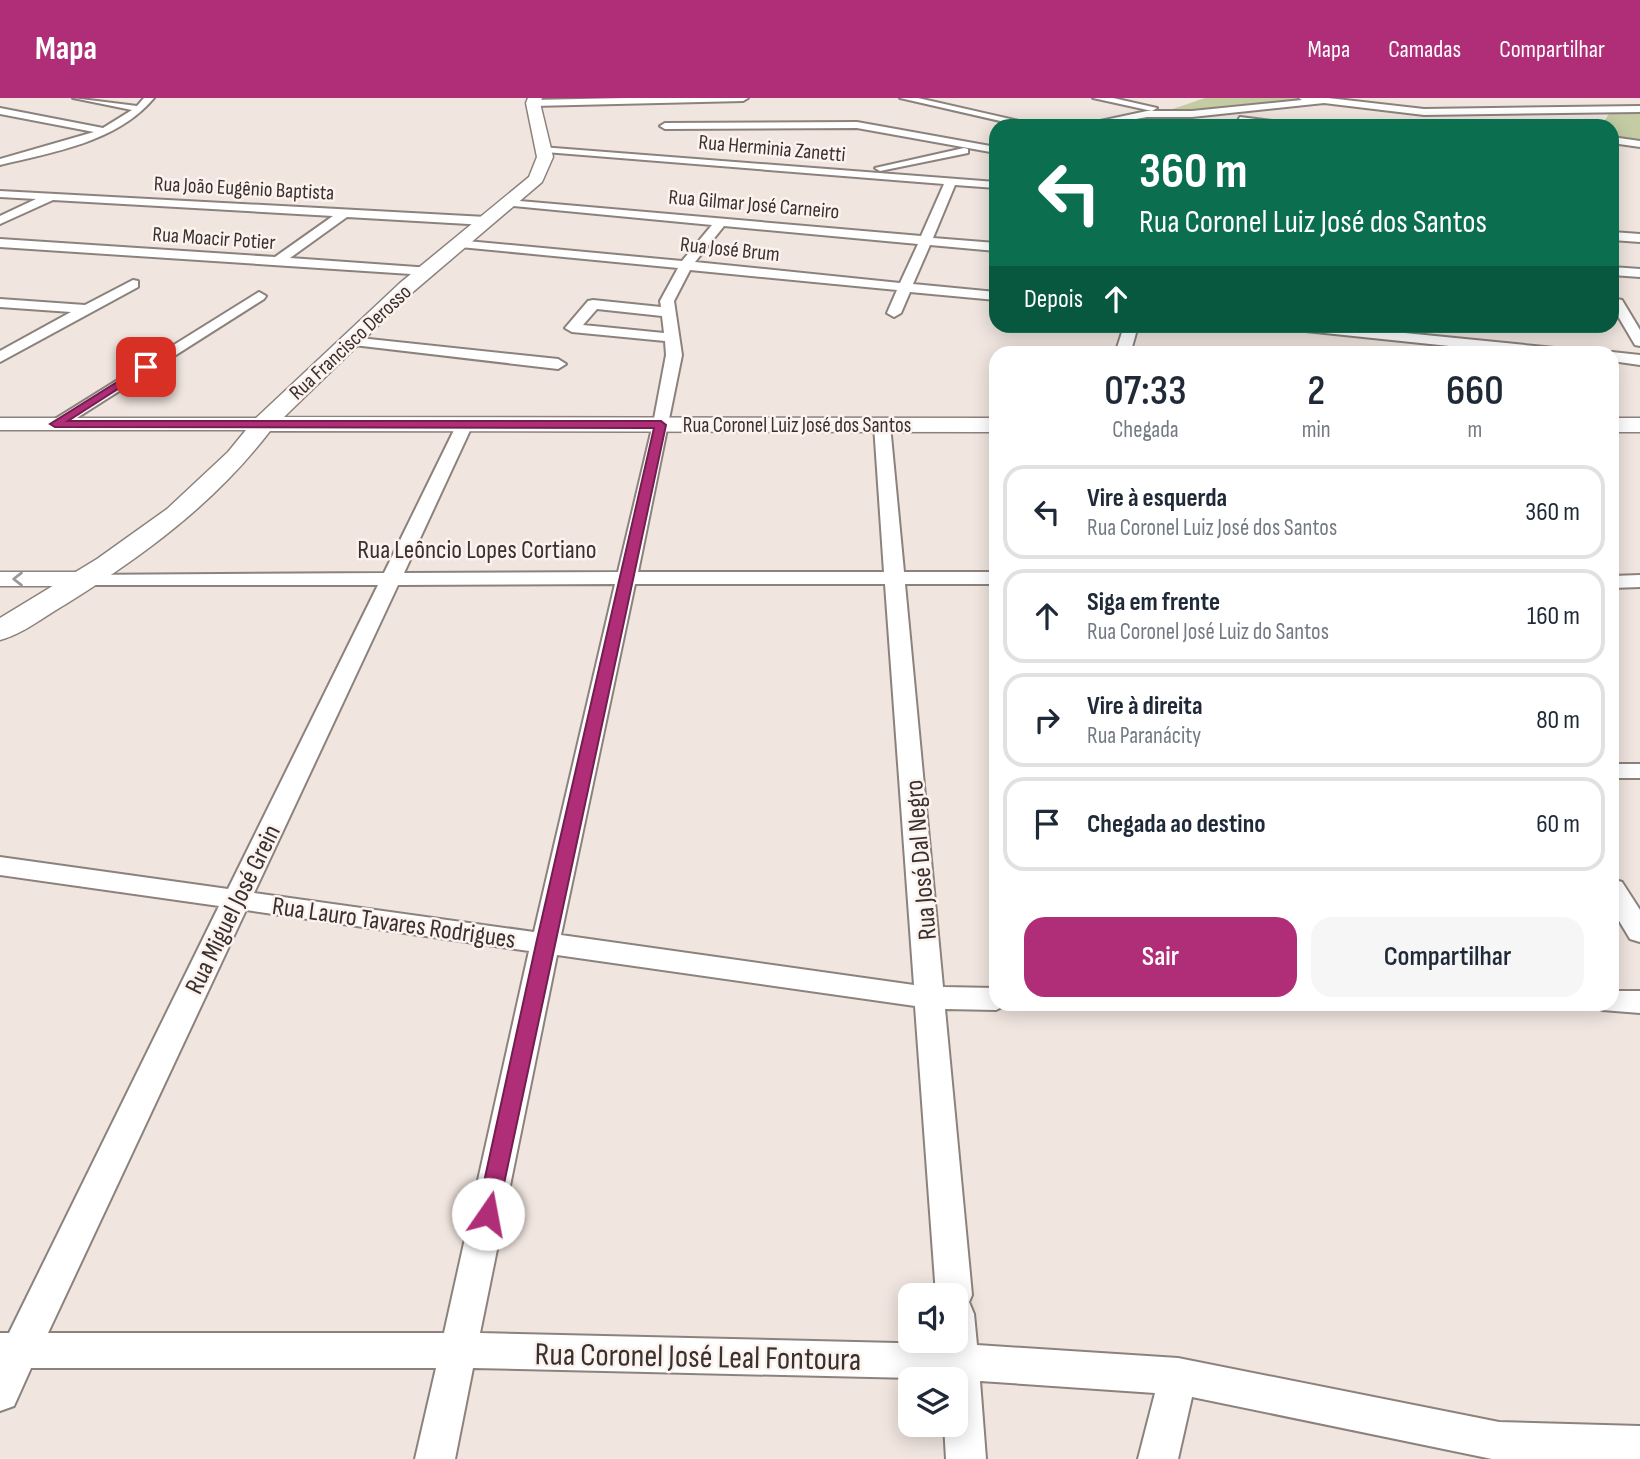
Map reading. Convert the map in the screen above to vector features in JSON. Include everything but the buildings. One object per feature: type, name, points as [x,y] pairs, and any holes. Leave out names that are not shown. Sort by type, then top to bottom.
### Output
[{"type":"main road","points":[[534,101],[545,149]]},
{"type":"main road","name":"Rua Francisco Derosso","points":[[0,631],[146,538],[192,501],[249,444],[263,424],[350,341],[426,271],[536,179],[542,167],[545,149]]},
{"type":"main road","name":"Rua Coronel Luiz José dos Santos","points":[[263,424],[989,425]]},
{"type":"main road","points":[[1619,425],[1640,425]]},
{"type":"street","points":[[78,98],[124,106],[145,103]]},
{"type":"street","points":[[534,101],[743,98]]},
{"type":"street","points":[[905,98],[1003,119]]},
{"type":"street","points":[[1098,98],[1161,110]]},
{"type":"street","points":[[1304,98],[1424,112],[1603,114],[1640,109]]},
{"type":"street","points":[[664,99],[666,142],[857,125],[989,150]]},
{"type":"street","points":[[1147,114],[1192,114],[1321,99]]},
{"type":"street","points":[[0,162],[103,131],[124,122],[145,103]]},
{"type":"street","points":[[1120,119],[1182,104]]},
{"type":"street","points":[[0,111],[103,131]]},
{"type":"street","points":[[1192,114],[1232,119]]},
{"type":"street","points":[[1619,141],[1640,144]]},
{"type":"street","name":"Rua Herminia Zanetti","points":[[545,149],[666,142],[852,173],[989,184]]},
{"type":"street","points":[[12,146],[39,152]]},
{"type":"street","points":[[24,149],[60,146]]},
{"type":"street","points":[[852,173],[989,146]]},
{"type":"street","points":[[894,313],[951,181]]},
{"type":"street","name":"Rua João Eugênio Baptista","points":[[0,194],[486,221]]},
{"type":"street","points":[[0,220],[53,196]]},
{"type":"street","name":"Rua Gilmar José Carneiro","points":[[508,203],[989,246]]},
{"type":"street","points":[[278,261],[345,214]]},
{"type":"street","points":[[435,1459],[545,944],[661,425],[674,355],[674,338],[667,301],[686,265],[721,222]]},
{"type":"street","points":[[1619,236],[1640,238]]},
{"type":"street","name":"Rua Moacir Potier","points":[[0,243],[426,271]]},
{"type":"street","name":"Rua José Brum","points":[[460,243],[989,295]]},
{"type":"street","points":[[1619,272],[1640,273]]},
{"type":"street","points":[[0,357],[132,284]]},
{"type":"street","points":[[55,424],[259,296]]},
{"type":"street","points":[[0,303],[87,309]]},
{"type":"street","points":[[1619,303],[1640,305]]},
{"type":"street","points":[[667,312],[593,304],[572,328],[674,338]]},
{"type":"street","points":[[1619,310],[1640,342]]},
{"type":"street","points":[[1409,333],[1512,346]]},
{"type":"street","points":[[350,341],[558,364]]},
{"type":"street","points":[[1619,358],[1640,360]]},
{"type":"street","points":[[0,424],[263,424]]},
{"type":"street","name":"Rua Miguel José Grein","points":[[0,1393],[10,1351],[237,900],[465,424]]},
{"type":"street","name":"Rua José Dal Negro","points":[[882,425],[932,999],[953,1283]]},
{"type":"street","name":"Rua Leôncio Lopes Cortiano","points":[[0,579],[989,578]]},
{"type":"street","points":[[1619,582],[1640,581]]},
{"type":"street","points":[[1619,771],[1640,771]]},
{"type":"street","name":"Rua Lauro Tavares Rodrigues","points":[[0,866],[932,999],[989,999]]},
{"type":"street","points":[[1619,899],[1640,932]]},
{"type":"street","points":[[1619,1002],[1640,1002]]},
{"type":"street","name":"Rua Coronel José Leal Fontoura","points":[[10,1351],[460,1350],[959,1362],[1178,1376],[1502,1450],[1640,1446]]},
{"type":"street","points":[[958,1353],[967,1459]]},
{"type":"street","points":[[1158,1459],[1178,1376]]},
{"type":"green space","points":[[1205,98],[1298,98],[1313,101],[1164,112]]},
{"type":"green space","points":[[1640,110],[1640,141],[1619,139],[1619,119],[1606,119],[1611,111]]},
{"type":"route","points":[[146,367],[55,424],[661,425],[545,944],[488,1214]]}]
